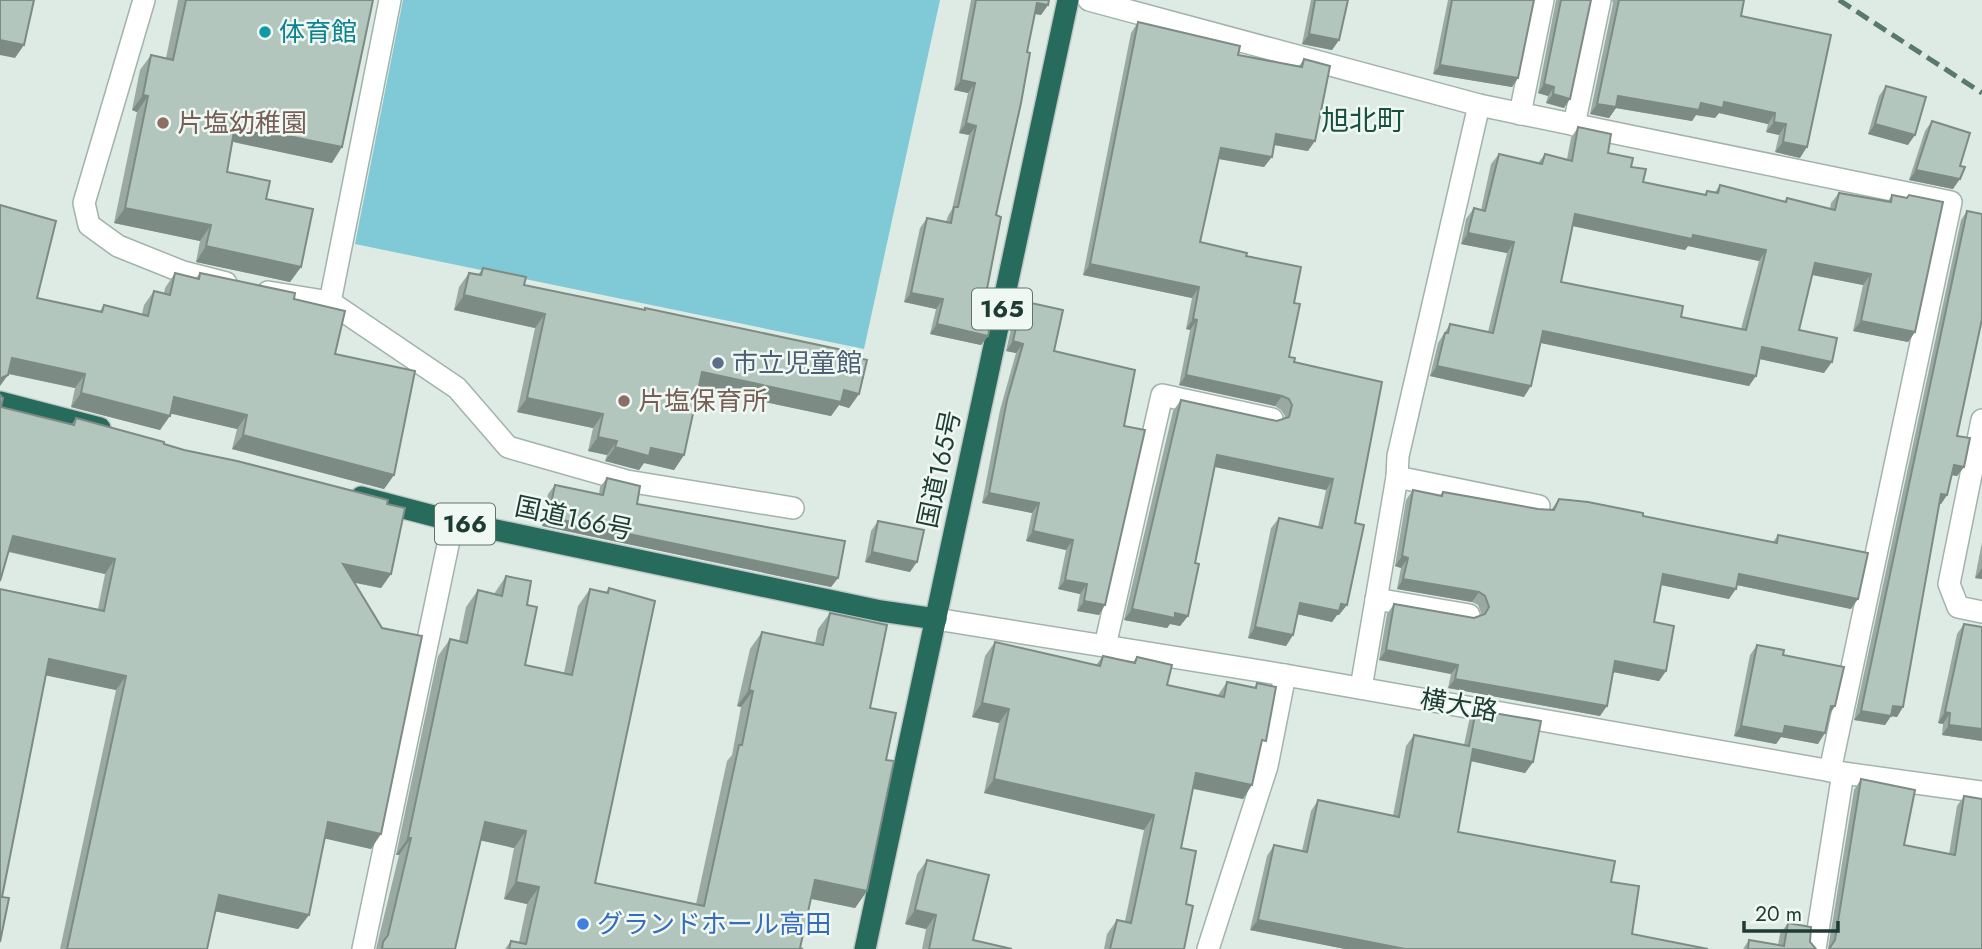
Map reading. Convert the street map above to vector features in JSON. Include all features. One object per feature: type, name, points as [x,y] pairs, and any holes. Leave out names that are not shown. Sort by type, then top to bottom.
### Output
[{"type":"highway","name":"国道165号","points":[[865,949],[1068,0]]},
{"type":"highway","points":[[0,402],[120,434]]},
{"type":"highway","name":"国道166号","points":[[347,493],[453,521],[881,611],[936,619]]},
{"type":"street","points":[[144,0],[84,203],[89,225],[118,246],[183,272],[260,290],[330,302],[457,388],[508,447],[627,481],[793,508]]},
{"type":"street","points":[[330,302],[390,0]]},
{"type":"street","points":[[1089,0],[1479,105],[1951,202],[1837,772],[1815,949]]},
{"type":"street","points":[[1520,114],[1544,0]]},
{"type":"street","points":[[1574,125],[1600,0]]},
{"type":"street","points":[[1361,688],[1397,477],[1398,456],[1479,105]]},
{"type":"street","points":[[1105,646],[1162,396],[1272,419]]},
{"type":"street","points":[[1982,420],[1949,584],[1958,607],[1982,612]]},
{"type":"street","points":[[1397,477],[1539,506]]},
{"type":"street","points":[[363,949],[453,521]]},
{"type":"street","points":[[1376,599],[1469,615]]},
{"type":"street","name":"横大路","points":[[936,619],[1361,688],[1837,772],[1982,792]]},
{"type":"street","points":[[1208,949],[1268,766],[1286,676]]},
{"type":"water","points":[[403,0],[940,0],[864,349],[355,244]]},
{"type":"building","points":[[0,0],[34,0],[24,45],[0,40]]},
{"type":"building","points":[[186,0],[373,0],[342,147],[235,125],[227,172],[270,181],[266,199],[313,209],[301,267],[206,246],[211,225],[125,208],[148,96],[143,95],[151,55],[173,60]]},
{"type":"building","points":[[976,0],[1049,0],[1048,5],[1037,3],[1027,52],[1030,53],[1021,103],[996,215],[1001,217],[986,294],[996,296],[988,336],[937,324],[943,299],[911,293],[927,218],[951,223],[954,207],[958,207],[976,126],[966,123],[975,83],[961,80]]},
{"type":"building","points":[[1315,0],[1348,0],[1339,40],[1309,34]]},
{"type":"building","points":[[1452,0],[1534,0],[1518,78],[1440,65]]},
{"type":"building","points":[[1561,0],[1591,0],[1570,99],[1553,94],[1554,87],[1544,84]]},
{"type":"building","points":[[1619,0],[1744,0],[1741,16],[1831,35],[1807,147],[1783,142],[1786,124],[1774,122],[1775,113],[1724,102],[1723,108],[1701,103],[1699,110],[1618,96],[1616,107],[1597,104]]},
{"type":"building","points":[[1138,22],[1240,46],[1238,55],[1302,67],[1304,59],[1330,66],[1315,141],[1276,134],[1272,157],[1221,148],[1200,242],[1247,253],[1246,256],[1301,267],[1294,303],[1300,304],[1289,357],[1295,358],[1294,362],[1382,382],[1355,523],[1364,525],[1347,605],[1341,604],[1339,611],[1300,603],[1293,635],[1255,627],[1279,518],[1322,528],[1333,479],[1217,455],[1195,563],[1199,564],[1188,616],[1175,613],[1175,618],[1132,609],[1181,400],[1277,421],[1289,417],[1292,405],[1289,399],[1282,396],[1186,375],[1197,320],[1193,319],[1199,287],[1090,264]]},
{"type":"building","points":[[1886,86],[1926,97],[1915,135],[1875,124]]},
{"type":"building","points":[[1932,121],[1970,133],[1960,166],[1965,167],[1960,179],[1916,170]]},
{"type":"building","points":[[1578,127],[1611,134],[1608,153],[1633,158],[1631,167],[1646,169],[1643,182],[1706,195],[1707,191],[1718,193],[1720,185],[1786,202],[1787,198],[1835,210],[1839,193],[1891,202],[1892,195],[1907,198],[1909,195],[1943,202],[1915,332],[1861,321],[1871,274],[1815,263],[1799,330],[1837,338],[1832,362],[1762,347],[1756,376],[1543,331],[1531,386],[1437,366],[1445,333],[1448,333],[1450,324],[1493,333],[1514,242],[1468,233],[1474,208],[1485,211],[1499,154],[1542,164],[1545,154],[1572,161]],"holes":[[[1575,214],[1692,239],[1693,235],[1766,250],[1746,330],[1681,317],[1683,306],[1561,282]]]},
{"type":"building","points":[[0,205],[56,221],[37,298],[102,312],[104,305],[148,316],[154,291],[170,295],[175,273],[199,279],[200,273],[295,293],[294,299],[345,311],[335,354],[415,371],[394,475],[243,435],[247,415],[174,397],[170,416],[81,393],[85,374],[12,358],[8,375],[0,380]]},
{"type":"building","points":[[1967,211],[1982,214],[1982,319],[1957,436],[1970,438],[1964,467],[1954,465],[1947,495],[1941,494],[1903,707],[1893,706],[1891,716],[1861,711]]},
{"type":"building","points":[[483,268],[526,277],[524,285],[852,352],[851,356],[867,360],[859,394],[844,390],[841,402],[702,372],[684,455],[651,448],[649,456],[615,447],[617,441],[598,437],[603,414],[527,398],[545,314],[464,295],[469,273],[481,275]]},
{"type":"building","points":[[1022,301],[1063,310],[1054,351],[1135,370],[1124,426],[1145,430],[1105,605],[1084,601],[1087,584],[1065,580],[1073,540],[1033,531],[1039,503],[989,493],[1007,400],[1023,344],[1013,341]]},
{"type":"building","points":[[0,395],[3,398],[1,407],[74,425],[76,418],[184,450],[388,500],[387,504],[405,508],[391,574],[343,564],[382,628],[422,636],[381,834],[328,822],[309,915],[219,895],[207,949],[67,949],[126,676],[49,659],[2,897],[9,898],[0,942],[0,589],[104,611],[115,559],[13,536],[0,581]]},
{"type":"building","points":[[607,478],[640,486],[637,504],[845,541],[838,578],[548,517],[555,485],[603,495]]},
{"type":"building","points":[[1413,490],[1442,496],[1443,492],[1538,509],[1554,510],[1559,499],[1588,502],[1777,543],[1778,535],[1868,553],[1858,599],[1739,574],[1736,589],[1663,574],[1654,622],[1674,626],[1666,671],[1615,661],[1607,706],[1455,679],[1458,665],[1386,650],[1394,604],[1474,618],[1485,614],[1489,607],[1485,596],[1479,592],[1403,579],[1408,558],[1402,556]]},
{"type":"building","points":[[878,521],[924,530],[917,562],[872,552]]},
{"type":"building","points":[[506,576],[531,581],[527,605],[537,607],[525,665],[572,675],[590,589],[608,593],[609,588],[655,601],[595,883],[704,906],[739,745],[742,745],[753,691],[749,690],[762,632],[823,645],[830,613],[887,625],[870,708],[896,713],[886,760],[894,761],[867,891],[815,880],[800,948],[803,949],[509,949],[511,941],[526,944],[539,887],[516,882],[526,831],[485,822],[455,949],[382,949],[388,935],[411,838],[408,838],[450,639],[467,643],[478,590],[502,596]]},
{"type":"building","points":[[1964,624],[1982,627],[1982,729],[1949,725],[1950,713],[1945,712]]},
{"type":"building","points":[[995,642],[1100,666],[1103,656],[1135,663],[1137,657],[1172,665],[1167,685],[1224,697],[1227,682],[1256,688],[1257,683],[1276,687],[1266,741],[1262,740],[1252,785],[1196,773],[1181,848],[1196,851],[1186,904],[1193,906],[1184,949],[1110,949],[1117,920],[1131,923],[1154,815],[994,779],[1009,709],[982,703]]},
{"type":"building","points":[[1757,645],[1784,650],[1783,655],[1844,667],[1835,706],[1831,706],[1825,733],[1785,726],[1783,734],[1741,726]]},
{"type":"building","points":[[1476,710],[1541,721],[1533,762],[1473,749],[1458,832],[1615,861],[1611,882],[1639,886],[1632,934],[1708,949],[1405,949],[1258,920],[1274,845],[1307,852],[1318,800],[1399,817],[1414,735],[1469,746]]},
{"type":"building","points":[[1861,779],[1915,790],[1904,845],[1955,855],[1964,796],[1982,799],[1982,949],[1829,949],[1835,940]]},
{"type":"building","points":[[927,860],[989,875],[973,940],[1012,949],[929,949],[936,915],[915,910]]},
{"type":"building","points":[[1788,923],[1811,927],[1810,942],[1816,949],[1748,949],[1749,940],[1784,946]]},
{"type":"railway","points":[[1839,0],[1982,93]]},
{"type":"place","name":"体育館","points":[[265,32]]},
{"type":"place","name":"片塩幼稚園","points":[[163,123]]},
{"type":"place","name":"市立児童館","points":[[718,363]]},
{"type":"place","name":"片塩保育所","points":[[624,401]]},
{"type":"place","name":"グランドホール高田","points":[[583,924]]},
{"type":"district","name":"旭北町","points":[[1363,120]]}]
